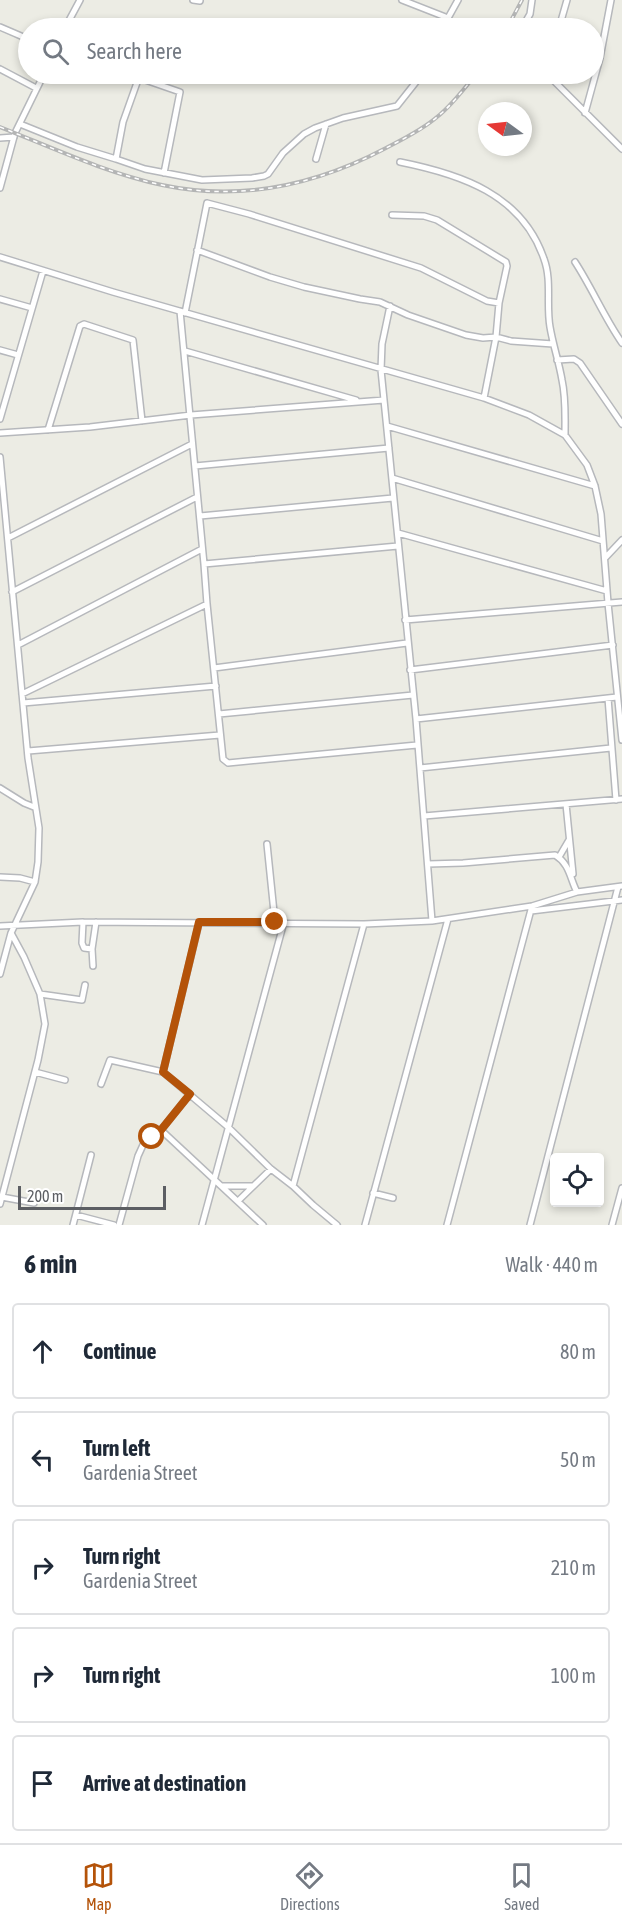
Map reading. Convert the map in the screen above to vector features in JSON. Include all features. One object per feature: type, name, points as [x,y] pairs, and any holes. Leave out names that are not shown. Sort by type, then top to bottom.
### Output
[{"type":"street","points":[[70,18],[80,0]]},
{"type":"street","points":[[193,0],[200,1]]},
{"type":"street","points":[[402,0],[448,18],[458,0]]},
{"type":"street","points":[[528,18],[532,0]]},
{"type":"street","points":[[562,18],[567,0]]},
{"type":"street","points":[[604,37],[611,0]]},
{"type":"street","points":[[0,27],[18,35]]},
{"type":"street","points":[[0,69],[18,78]]},
{"type":"street","points":[[28,84],[36,88]]},
{"type":"street","points":[[0,188],[14,137],[38,84]]},
{"type":"street","points":[[116,159],[123,122],[137,84]]},
{"type":"street","points":[[158,84],[180,92],[164,173]]},
{"type":"street","points":[[20,124],[77,147],[164,173],[202,180],[252,178],[268,174],[283,153],[304,134],[326,124],[397,106],[414,84]]},
{"type":"street","points":[[557,84],[622,149]]},
{"type":"street","points":[[585,113],[593,84]]},
{"type":"street","points":[[315,159],[326,124]]},
{"type":"street","points":[[0,138],[14,137]]},
{"type":"street","points":[[400,162],[469,181],[499,197],[524,222],[545,259],[549,324],[563,383],[565,435]]},
{"type":"street","points":[[417,745],[228,763],[223,759],[192,444],[183,312],[207,202],[421,268],[488,301],[499,303]]},
{"type":"street","points":[[392,215],[424,216],[437,220],[503,258],[507,266],[484,398]]},
{"type":"street","points":[[197,250],[304,287],[380,302],[408,315],[466,335],[553,344]]},
{"type":"street","points":[[0,257],[381,370],[484,398],[529,415],[565,435],[587,465],[596,486],[601,514],[622,740]]},
{"type":"street","points":[[575,262],[622,343]]},
{"type":"street","points":[[0,419],[2,404],[43,271]]},
{"type":"street","points":[[0,299],[32,308]]},
{"type":"street","points":[[390,306],[382,344],[381,370],[416,719],[432,921]]},
{"type":"street","points":[[48,430],[80,326],[84,324],[133,340],[142,421]]},
{"type":"street","points":[[0,350],[18,355]]},
{"type":"street","points":[[185,351],[360,401]]},
{"type":"street","points":[[557,360],[574,359],[580,363],[622,424]]},
{"type":"street","points":[[0,433],[384,400]]},
{"type":"street","points":[[387,426],[596,486]]},
{"type":"street","points":[[8,538],[192,444]]},
{"type":"street","points":[[195,466],[389,448]]},
{"type":"street","points":[[0,457],[22,694],[34,807],[39,828],[38,862],[34,882],[29,897],[13,925],[0,974]]},
{"type":"street","points":[[392,478],[603,541]]},
{"type":"street","points":[[12,592],[197,497]]},
{"type":"street","points":[[200,516],[393,498]]},
{"type":"street","points":[[398,533],[608,591]]},
{"type":"street","points":[[605,558],[622,540]]},
{"type":"street","points":[[204,564],[398,546]]},
{"type":"street","points":[[0,549],[8,548]]},
{"type":"street","points":[[18,645],[202,549]]},
{"type":"street","points":[[405,620],[622,602]]},
{"type":"street","points":[[22,694],[207,604]]},
{"type":"street","points":[[214,668],[407,644]]},
{"type":"street","points":[[410,670],[613,645]]},
{"type":"street","points":[[615,674],[622,674]]},
{"type":"street","points":[[23,703],[216,686]]},
{"type":"street","points":[[219,714],[413,695]]},
{"type":"street","points":[[416,719],[617,697]]},
{"type":"street","points":[[424,816],[619,799],[611,748],[608,698]]},
{"type":"street","points":[[28,751],[220,735]]},
{"type":"street","points":[[420,768],[611,748]]},
{"type":"street","points":[[0,788],[34,807]]},
{"type":"street","points":[[566,804],[577,892]]},
{"type":"street","points":[[559,856],[569,838]]},
{"type":"street","points":[[267,843],[275,922]]},
{"type":"street","points":[[428,864],[551,855],[559,856],[574,878]]},
{"type":"street","points":[[0,877],[20,878],[34,882]]},
{"type":"street","points":[[530,1225],[620,886],[577,892],[532,909]]},
{"type":"street","points":[[0,926],[83,922],[364,924],[432,921],[622,900]]},
{"type":"street","points":[[447,1225],[532,909]]},
{"type":"street","points":[[365,1225],[448,919]]},
{"type":"street","points":[[83,922],[82,943],[84,948],[92,949]]},
{"type":"street","points":[[93,966],[92,949],[96,922]]},
{"type":"street","points":[[163,1072],[199,922]]},
{"type":"street","points":[[202,1225],[284,922]]},
{"type":"street","points":[[293,1186],[364,924]]},
{"type":"street","points":[[11,933],[40,994],[45,1024],[35,1072],[1,1200],[34,1203]]},
{"type":"street","points":[[40,994],[82,1000],[85,985]]},
{"type":"street","points":[[101,1084],[110,1060],[163,1072],[337,1225]]},
{"type":"street","points":[[35,1072],[65,1080]]},
{"type":"street","points":[[119,1225],[143,1145],[161,1130],[190,1094]]},
{"type":"street","points":[[161,1130],[263,1225]]},
{"type":"street","points":[[73,1225],[91,1155]]},
{"type":"street","points":[[238,1201],[271,1169]]},
{"type":"street","points":[[222,1186],[254,1185]]},
{"type":"street","points":[[612,1225],[622,1188]]},
{"type":"street","points":[[373,1193],[393,1198]]},
{"type":"street","points":[[76,1215],[114,1225]]},
{"type":"railway","points":[[512,18],[522,0]]},
{"type":"railway","points":[[0,127],[80,159],[141,180],[192,190],[250,191],[305,180],[360,161],[419,130],[453,102],[468,84]]},
{"type":"route","points":[[152,1137],[161,1130],[190,1094],[163,1072],[199,922],[275,922]]}]
